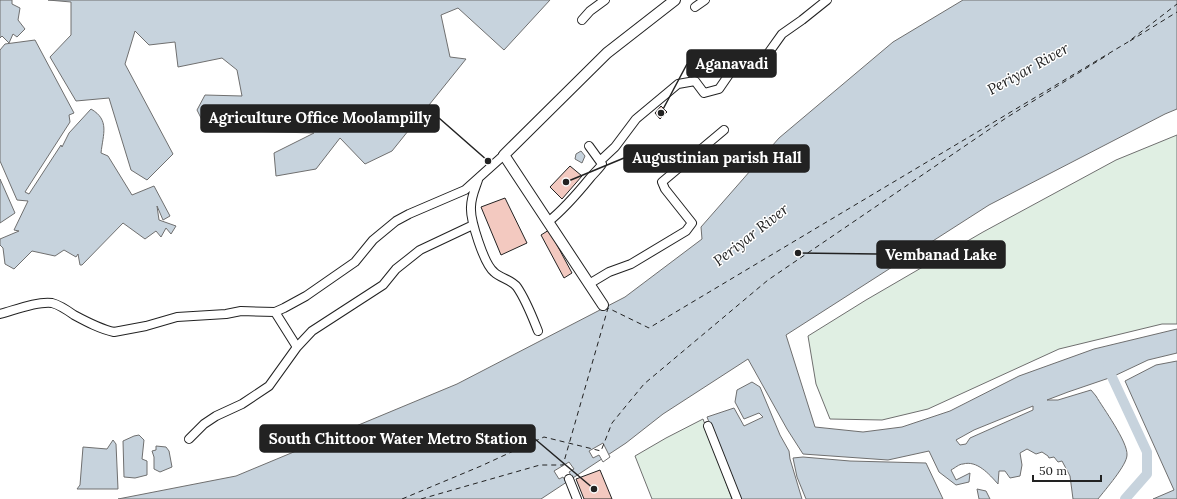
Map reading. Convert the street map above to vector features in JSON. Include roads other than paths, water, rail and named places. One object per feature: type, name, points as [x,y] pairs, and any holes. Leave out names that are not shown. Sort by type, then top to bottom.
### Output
[{"type":"street","points":[[582,20],[590,11],[605,0]]},
{"type":"street","points":[[0,314],[41,303],[53,303],[104,330],[114,332],[146,326],[177,317],[226,314],[253,310],[275,312],[306,296],[345,270],[355,262],[373,240],[396,221],[465,190],[504,155],[607,53],[675,0]]},
{"type":"street","points":[[695,7],[706,0]]},
{"type":"street","points":[[600,161],[615,147],[636,119],[678,84],[695,81],[704,93],[719,89],[730,73],[742,66],[762,62],[782,34],[827,0]]},
{"type":"street","points":[[589,284],[609,272],[631,264],[686,232],[692,223],[664,189],[662,182],[724,130]]},
{"type":"street","points":[[548,222],[564,207],[602,164],[589,146]]},
{"type":"street","points":[[504,155],[603,305]]},
{"type":"street","points":[[478,179],[472,195],[471,208],[473,224],[485,258],[492,272],[516,285],[538,331]]},
{"type":"street","points":[[189,440],[204,424],[216,416],[242,404],[269,386],[297,347],[312,331],[383,285],[396,269],[420,250],[473,224]]},
{"type":"street","points":[[275,312],[297,347]]},
{"type":"street","points":[[708,426],[737,499]]},
{"type":"street","points":[[569,479],[577,499]]},
{"type":"water","points":[[0,0],[12,0],[12,4],[20,8],[18,20],[25,29],[17,37],[13,34],[9,43],[2,36],[0,38]]},
{"type":"water","points":[[48,0],[550,0],[504,50],[458,8],[441,15],[450,57],[466,59],[392,151],[365,164],[340,138],[316,169],[276,176],[274,153],[314,133],[207,130],[197,110],[205,95],[242,96],[237,70],[222,58],[178,67],[175,42],[149,45],[135,31],[125,64],[173,154],[147,180],[131,170],[109,98],[76,101],[50,57],[71,35],[71,2]]},
{"type":"water","name":"Periyar River","points":[[963,0],[1177,0],[1177,109],[989,205],[786,335],[815,427],[863,432],[902,427],[950,411],[1019,376],[1094,349],[1177,329],[1177,353],[1148,360],[1112,377],[1047,400],[1058,400],[1091,390],[1124,442],[1127,455],[1126,459],[1115,477],[1098,499],[1073,499],[1070,476],[1062,461],[1058,462],[1054,457],[1049,458],[1042,452],[1036,454],[1027,449],[1020,453],[1022,465],[1020,476],[1010,478],[1005,471],[999,471],[998,484],[987,472],[978,466],[968,463],[958,465],[951,470],[956,480],[970,473],[969,482],[956,485],[939,472],[929,451],[888,460],[803,454],[787,429],[748,359],[663,414],[626,443],[541,499],[118,499],[236,476],[457,384],[625,297],[702,239],[701,227],[779,138],[893,42]],"holes":[[[1033,406],[1033,410],[970,438],[966,444],[960,445],[956,440],[974,430]]]},
{"type":"water","points":[[35,40],[74,113],[69,115],[70,122],[25,192],[29,194],[61,145],[62,147],[69,133],[91,109],[97,113],[103,123],[104,134],[101,153],[108,156],[132,195],[154,186],[170,216],[163,220],[157,206],[159,220],[176,226],[171,234],[166,228],[161,237],[156,231],[145,239],[123,223],[82,265],[80,265],[78,254],[76,257],[64,250],[55,256],[32,251],[14,269],[5,264],[0,239],[19,231],[14,230],[28,201],[17,200],[0,161],[0,50],[5,44]]},
{"type":"water","points":[[581,151],[585,156],[582,163],[575,159],[576,154]]},
{"type":"water","points":[[0,179],[15,213],[0,223]]},
{"type":"water","points":[[1177,361],[1177,499],[1153,499],[1174,490],[1125,381],[1156,365]]},
{"type":"water","points":[[752,382],[760,387],[780,435],[789,451],[802,499],[739,499],[707,417],[734,408],[744,426],[763,417],[759,413],[744,419],[735,402],[737,390]]},
{"type":"water","points":[[139,435],[144,440],[142,459],[147,461],[147,475],[135,478],[124,477],[123,441]]},
{"type":"water","points":[[113,440],[116,444],[118,489],[77,489],[80,485],[83,447],[107,449]]},
{"type":"water","points":[[156,446],[166,447],[169,451],[172,467],[160,472],[154,469],[154,457],[152,451],[156,450]]},
{"type":"water","points":[[803,457],[850,461],[926,463],[943,499],[806,499],[797,477],[793,458]]},
{"type":"water","points":[[977,489],[986,491],[990,499],[979,499]]},
{"type":"waterway","points":[[1108,365],[1112,377],[1147,452],[1147,474],[1125,499]]},
{"type":"place","name":"Aganavadi","points":[[661,113]]},
{"type":"place","name":"Agriculture Office Moolampilly","points":[[488,161]]},
{"type":"place","name":"Augustinian parish Hall","points":[[566,182]]},
{"type":"place","name":"Vembanad Lake","points":[[798,253]]},
{"type":"place","name":"South Chittoor Water Metro Station","points":[[594,489]]}]
